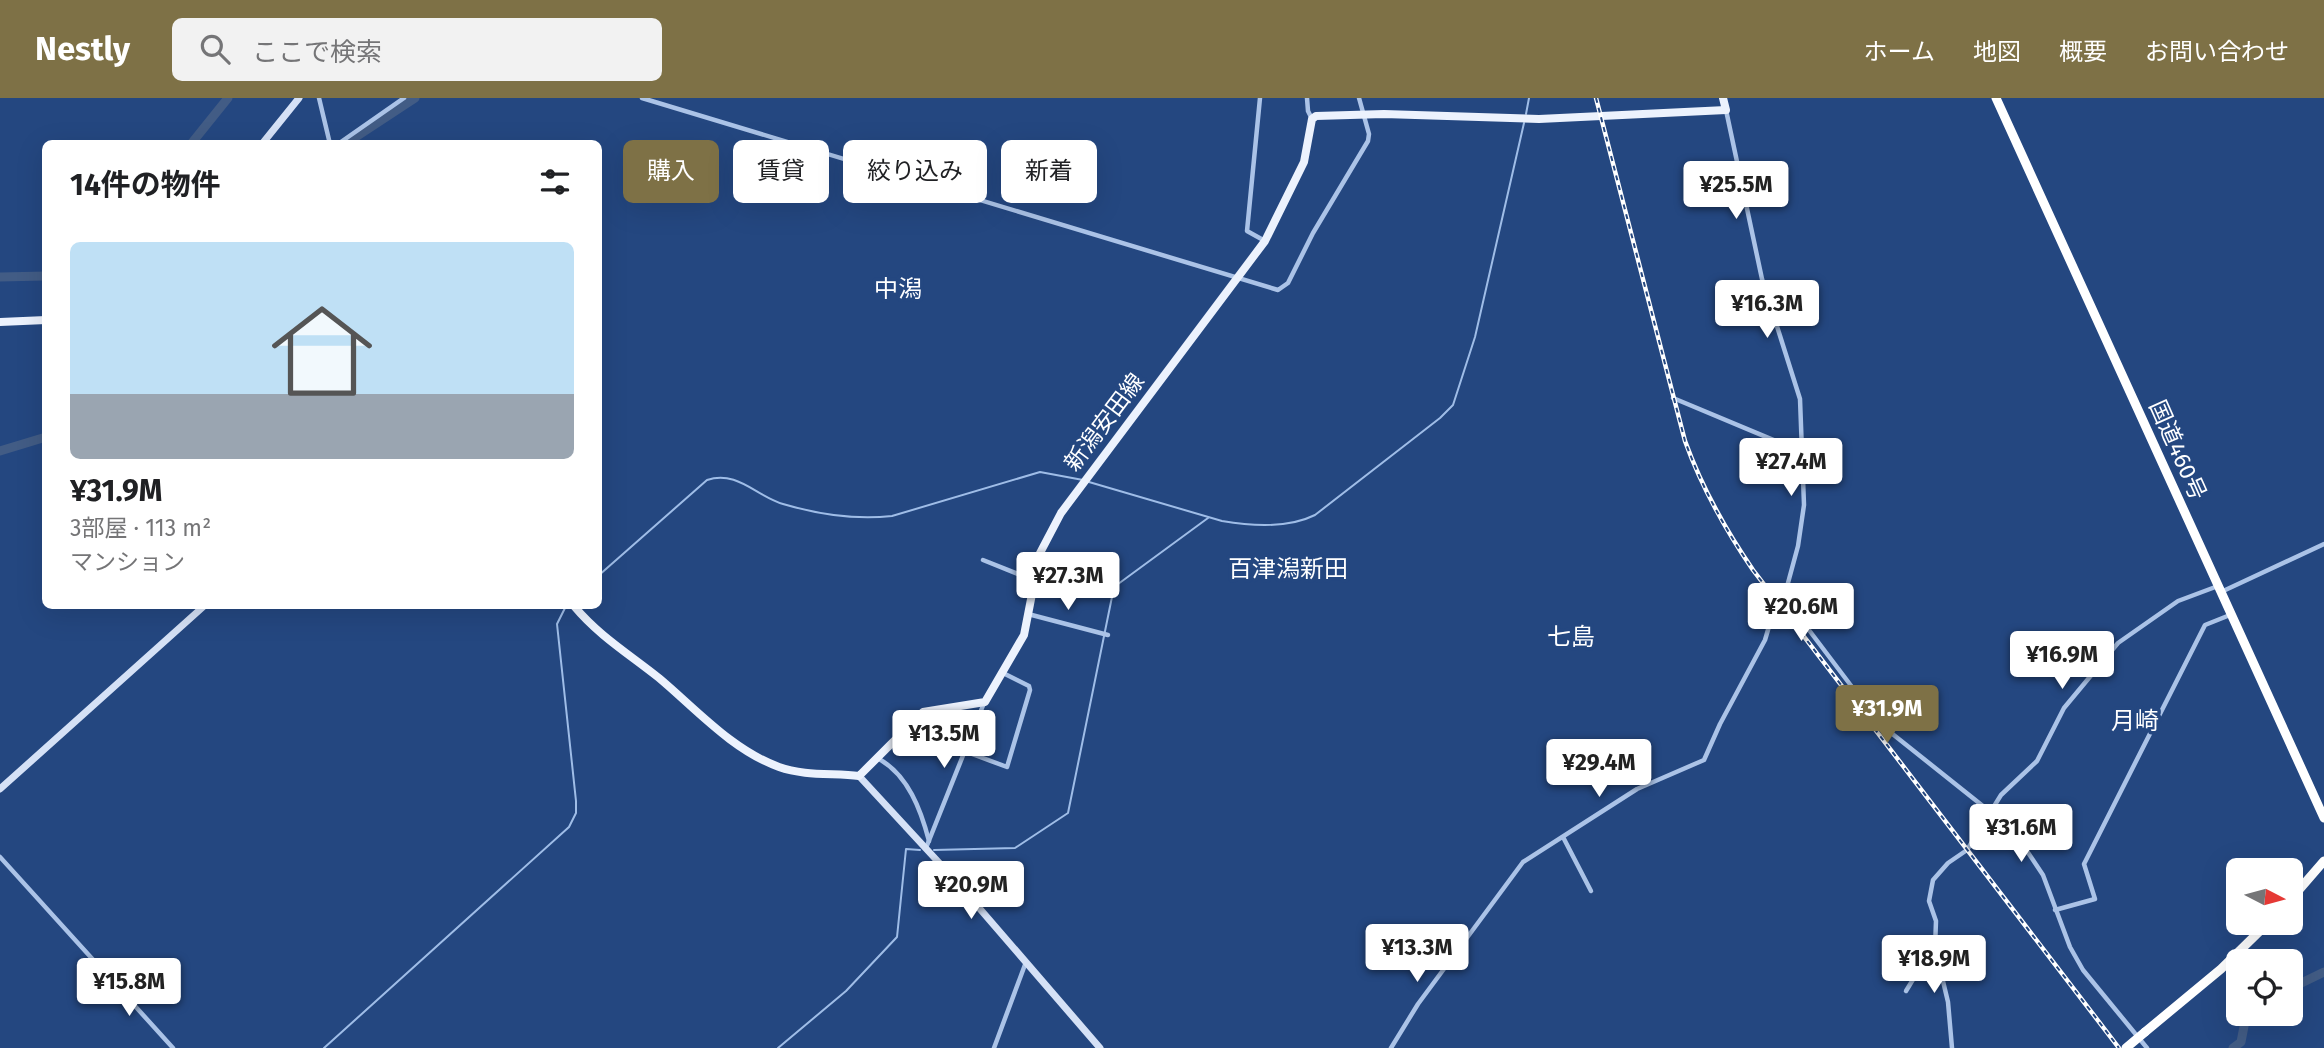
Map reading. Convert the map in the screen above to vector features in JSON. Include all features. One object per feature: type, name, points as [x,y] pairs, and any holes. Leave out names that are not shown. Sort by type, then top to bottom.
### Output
[{"type":"highway","name":"国道460号","points":[[1996,98],[2324,818]]},
{"type":"highway","points":[[2303,885],[2324,861]]},
{"type":"highway","points":[[2314,873],[2324,867]]},
{"type":"highway","points":[[2126,1048],[2221,969],[2256,935]]},
{"type":"main road","points":[[265,140],[299,98]]},
{"type":"main road","points":[[1312,119],[1316,116],[1364,115],[1525,119],[1726,110],[1723,98]]},
{"type":"main road","name":"新潟安田線","points":[[985,702],[1000,672],[1024,635],[1040,552],[1074,493],[1265,241],[1304,162],[1312,119]]},
{"type":"main road","points":[[0,322],[42,320]]},
{"type":"main road","points":[[0,789],[201,609]]},
{"type":"main road","points":[[577,609],[607,641],[661,680],[708,722],[763,761],[793,771],[859,776],[928,845],[1100,1048]]},
{"type":"main road","points":[[859,776],[928,710],[985,702]]},
{"type":"street","points":[[319,98],[329,140]]},
{"type":"street","points":[[344,140],[404,98]]},
{"type":"street","points":[[642,98],[1278,290],[1285,287],[1313,233],[1368,141],[1369,134],[1359,98]]},
{"type":"street","points":[[1260,98],[1247,231],[1265,241]]},
{"type":"street","points":[[1307,98],[1312,119]]},
{"type":"street","points":[[1391,1048],[1418,1004],[1516,869],[1637,789],[1704,760],[1721,721],[1765,640],[1775,606],[1784,597],[1801,532],[1800,399],[1762,279],[1726,110]]},
{"type":"street","points":[[1672,398],[1802,452]]},
{"type":"street","points":[[1952,1048],[1948,1002],[1934,944],[1936,921],[1929,901],[1933,880],[1948,863],[1967,850],[2001,795],[2037,761],[2064,708],[2118,643],[2178,601],[2219,589],[2324,544]]},
{"type":"street","points":[[983,560],[1033,580]]},
{"type":"street","points":[[1784,597],[1880,724],[1992,813],[2021,840],[2043,875],[2070,947],[2090,982],[2147,1048]]},
{"type":"street","points":[[1028,614],[1106,634]]},
{"type":"street","points":[[2055,910],[2095,899],[2084,864],[2204,625],[2232,614]]},
{"type":"street","points":[[964,751],[1007,767],[1030,690],[1029,686],[1000,672]]},
{"type":"street","points":[[928,845],[985,702]]},
{"type":"street","points":[[878,759],[894,768],[905,783],[925,824],[928,845]]},
{"type":"street","points":[[1563,837],[1591,891]]},
{"type":"street","points":[[0,857],[173,1048]]},
{"type":"street","points":[[1906,991],[1934,944]]},
{"type":"street","points":[[994,1048],[1026,962]]},
{"type":"waterway","points":[[194,140],[228,98]]},
{"type":"waterway","points":[[351,140],[415,98]]},
{"type":"waterway","points":[[1526,114],[1529,98]]},
{"type":"waterway","points":[[1089,482],[1222,521],[1257,525],[1294,522],[1315,515],[1440,418],[1453,405],[1475,337],[1524,123]]},
{"type":"waterway","points":[[0,277],[42,276]]},
{"type":"waterway","points":[[0,451],[42,438]]},
{"type":"waterway","points":[[602,572],[707,480],[728,478],[796,508],[865,517],[892,516],[1040,472],[1083,480]]},
{"type":"waterway","points":[[934,850],[1015,848],[1068,813],[1114,587],[1208,518]]},
{"type":"waterway","points":[[324,1048],[569,827],[576,813],[576,801],[557,624],[564,609]]},
{"type":"waterway","points":[[778,1048],[846,991],[897,937],[906,849],[920,850]]},
{"type":"waterway","points":[[2303,982],[2324,972]]},
{"type":"waterway","points":[[2233,1048],[2241,1042],[2244,1026]]},
{"type":"railway","points":[[1596,98],[1685,441],[1715,508],[1753,570],[2119,1048]]},
{"type":"district","name":"中潟","points":[[898,289]]},
{"type":"district","name":"百津潟新田","points":[[1288,569]]},
{"type":"district","name":"七島","points":[[1571,637]]},
{"type":"district","name":"月崎","points":[[2135,721]]}]
